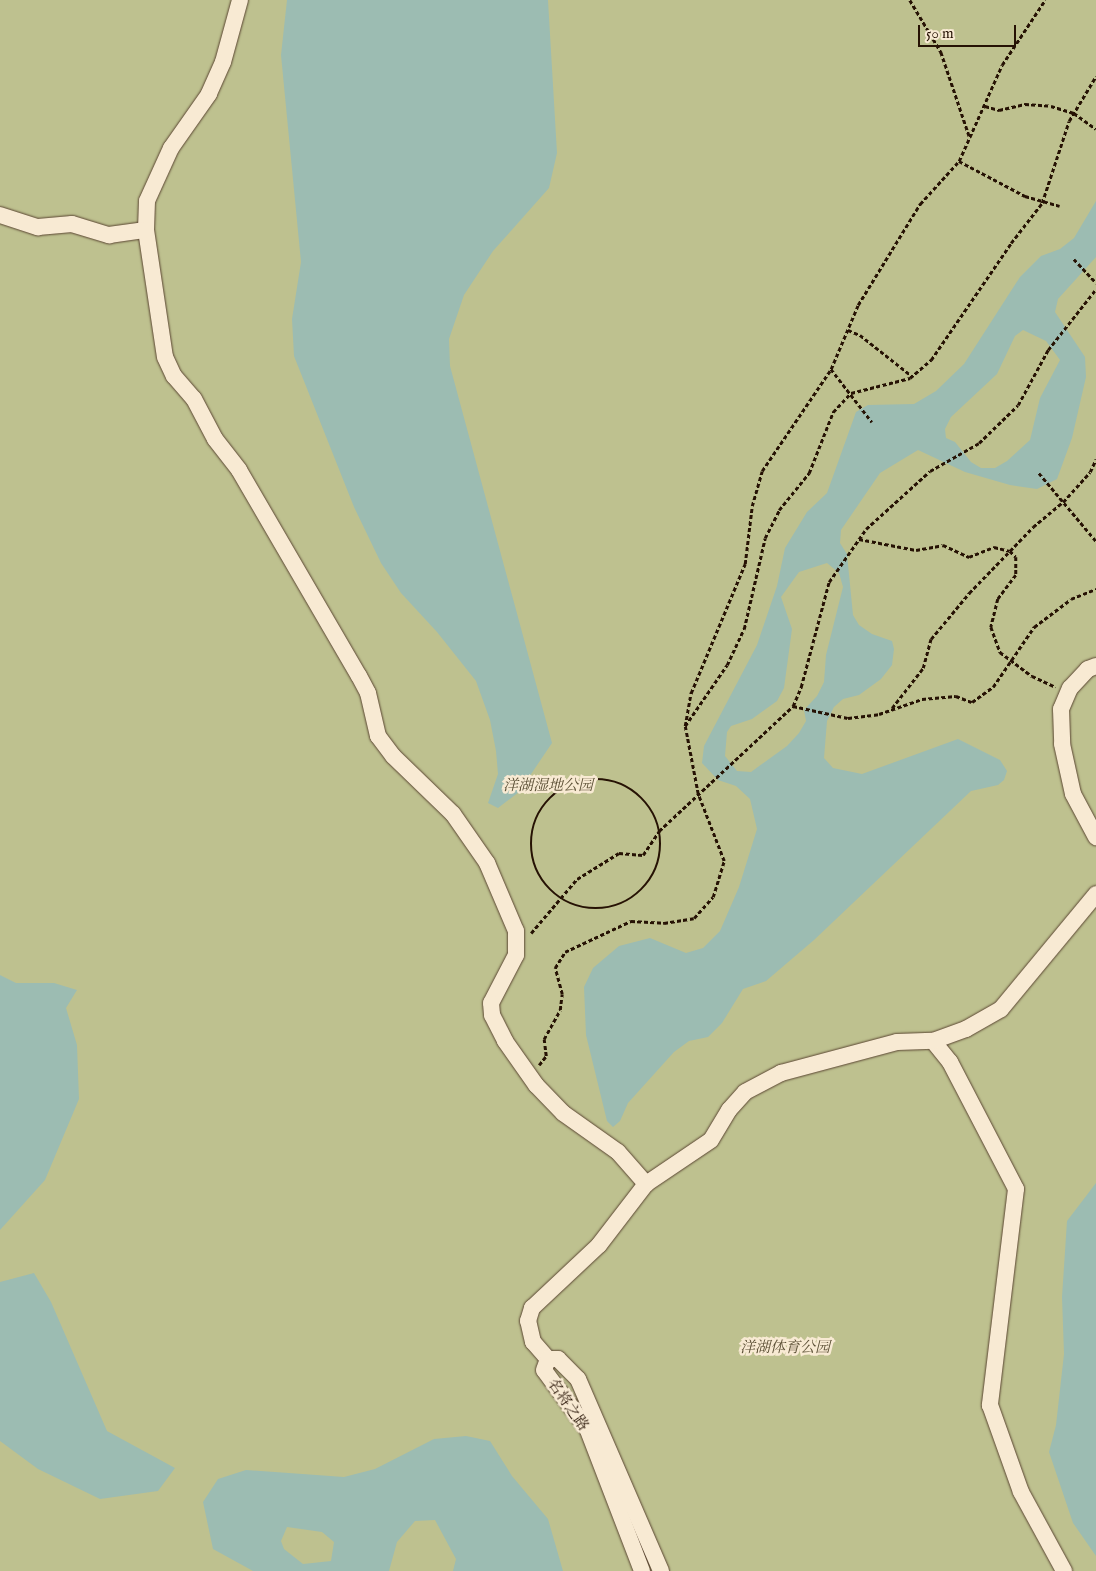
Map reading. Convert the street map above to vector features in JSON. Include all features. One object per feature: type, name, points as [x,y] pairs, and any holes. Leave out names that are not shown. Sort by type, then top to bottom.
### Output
[{"type":"street","points":[[240,0],[223,62],[209,94],[171,148],[154,180],[146,201],[146,230],[165,357],[174,376],[194,399],[215,439],[239,470],[359,676],[368,693],[378,736],[393,756],[453,814],[473,838],[487,863],[516,938],[516,955],[491,1003],[492,1015],[505,1041],[531,1078],[563,1113],[618,1152],[646,1184]]},
{"type":"street","points":[[0,215],[38,227],[72,224],[109,235],[146,230]]},
{"type":"street","points":[[1096,666],[1088,669],[1068,693],[1061,709],[1062,744],[1072,794],[1096,837]]},
{"type":"street","points":[[548,1359],[533,1342],[528,1321],[532,1308],[599,1245],[646,1184],[711,1140],[729,1110],[745,1092],[781,1074],[897,1042],[933,1041],[966,1029],[1001,1009],[1096,894]]},
{"type":"street","points":[[933,1041],[950,1062],[1016,1189],[990,1405],[1022,1492],[1064,1571]]},
{"type":"street","name":"名将之路","points":[[642,1571],[588,1430],[544,1370],[548,1359],[558,1359],[578,1379],[661,1571]]},
{"type":"path","points":[[910,0],[940,52],[970,139]]},
{"type":"path","points":[[531,1078],[546,1056],[544,1039],[560,1010],[562,994],[555,968],[565,952],[631,921],[664,923],[694,918],[713,897],[724,860],[698,794],[685,726],[691,693],[745,564],[752,506],[762,471],[831,369],[858,305],[920,204],[958,161],[970,139],[1002,65],[1046,0]]},
{"type":"path","points":[[685,726],[727,665],[744,629],[766,538],[778,510],[809,473],[833,412],[851,393],[912,376],[932,360],[1011,243],[1042,203],[1074,113],[1096,76]]},
{"type":"path","points":[[985,106],[999,110],[1025,104],[1051,106],[1074,113],[1096,129]]},
{"type":"path","points":[[958,161],[1042,203],[1060,206]]},
{"type":"path","points":[[1074,258],[1096,283]]},
{"type":"path","points":[[516,938],[528,936],[562,900],[577,880],[619,853],[643,855],[660,831],[793,706],[801,687],[829,582],[859,539],[930,471],[979,443],[1018,405],[1048,350],[1096,289]]},
{"type":"path","points":[[848,330],[860,335],[912,376]]},
{"type":"path","points":[[831,369],[872,422]]},
{"type":"path","points":[[891,710],[923,668],[931,639],[969,593],[1033,527],[1063,502],[1090,472],[1096,459]]},
{"type":"path","points":[[1039,473],[1096,541]]},
{"type":"path","points":[[859,539],[916,550],[943,545],[969,557],[994,548],[1010,551],[1016,557],[1016,575],[998,599],[991,627],[1000,652],[1012,658],[1032,676],[1068,693]]},
{"type":"path","points":[[793,706],[848,718],[891,710],[922,699],[956,696],[972,702],[993,687],[1034,627],[1071,599],[1096,589]]},
{"type":"path","points":[[592,780],[620,783],[638,794],[647,805],[660,831],[661,850],[656,868],[647,884],[633,897],[617,906],[598,909],[579,907],[562,900],[542,880],[535,868],[530,847],[533,826],[543,806],[558,791],[577,782],[592,780]]},
{"type":"green space","name":"洋湖湿地公园","points":[[0,0],[1096,0],[1096,1571],[0,1571]]},
{"type":"water","points":[[287,0],[548,0],[557,153],[549,188],[493,251],[464,295],[449,339],[450,366],[552,743],[519,792],[498,808],[488,803],[498,774],[496,751],[490,720],[476,681],[437,632],[401,593],[381,563],[354,507],[294,356],[292,319],[301,262],[281,55]]},
{"type":"water","points":[[1096,201],[1096,257],[1058,299],[1055,312],[1085,357],[1086,377],[1072,438],[1057,479],[1037,489],[1010,485],[965,472],[918,450],[880,473],[841,530],[840,543],[847,554],[853,615],[859,625],[872,634],[892,641],[894,649],[892,665],[881,679],[859,695],[843,699],[834,707],[827,721],[824,758],[833,768],[862,774],[958,739],[1000,760],[1007,771],[1004,780],[998,785],[971,791],[814,940],[766,981],[743,989],[722,1023],[708,1037],[689,1041],[674,1052],[628,1103],[620,1121],[613,1127],[607,1121],[586,1035],[584,987],[593,968],[619,946],[650,938],[686,953],[703,948],[720,931],[739,887],[757,829],[750,799],[736,786],[718,780],[702,763],[704,746],[757,645],[777,586],[785,548],[807,512],[827,493],[856,412],[868,405],[914,404],[936,391],[964,364],[1020,277],[1041,256],[1060,249],[1074,238]],"holes":[[[1023,330],[1046,341],[1060,360],[1040,398],[1030,440],[1007,461],[995,468],[981,468],[971,462],[955,442],[946,438],[945,429],[951,417],[997,374],[1015,336]],[[827,563],[839,573],[843,587],[826,655],[824,682],[817,696],[804,710],[806,721],[799,733],[787,746],[751,772],[737,771],[725,756],[727,732],[731,726],[752,719],[777,701],[784,688],[792,629],[781,597],[799,572]]]},
{"type":"water","points":[[0,975],[16,983],[54,983],[77,990],[66,1008],[77,1045],[79,1099],[45,1180],[0,1230]]},
{"type":"water","points":[[1096,1183],[1096,1556],[1073,1523],[1049,1452],[1056,1425],[1064,1354],[1062,1297],[1067,1221]]},
{"type":"water","points":[[34,1273],[51,1302],[107,1431],[175,1468],[158,1491],[100,1499],[38,1469],[0,1441],[0,1282]]},
{"type":"water","points":[[466,1436],[490,1441],[512,1476],[548,1519],[563,1571],[453,1571],[456,1559],[435,1520],[415,1521],[397,1542],[389,1571],[253,1571],[213,1549],[203,1502],[218,1479],[246,1470],[344,1477],[375,1469],[434,1439]],"holes":[[[287,1527],[322,1532],[334,1542],[331,1561],[303,1564],[284,1549],[281,1541]]]},
{"type":"park label","name":"洋湖体育公园","points":[[785,1348]]}]
